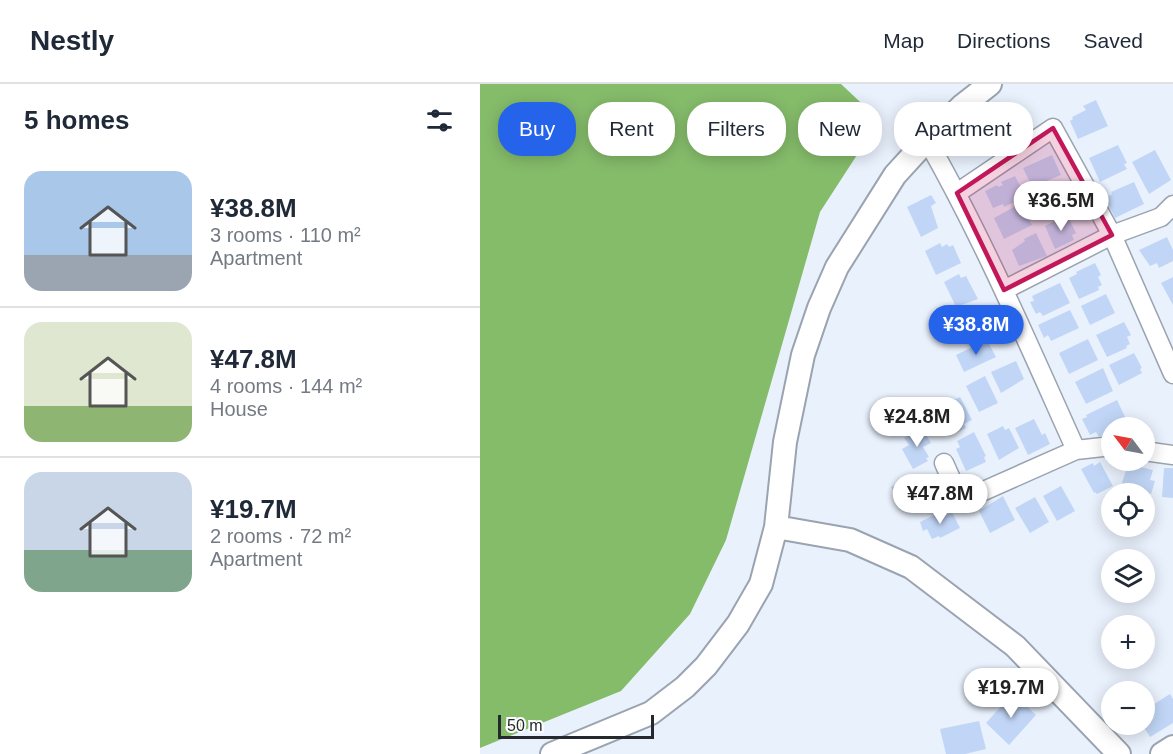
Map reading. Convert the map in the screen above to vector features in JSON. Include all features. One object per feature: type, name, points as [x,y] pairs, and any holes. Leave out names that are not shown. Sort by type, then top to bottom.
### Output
[{"type":"street","points":[[967,102],[990,84]]},
{"type":"street","points":[[957,193],[1053,128],[1112,235],[1173,374]]},
{"type":"street","points":[[552,754],[651,713],[685,687],[706,666],[738,624],[761,584],[776,527],[785,442],[803,355],[819,308],[837,267],[869,214],[896,175],[913,156]]},
{"type":"street","points":[[936,156],[957,193],[1004,290],[1076,450]]},
{"type":"street","points":[[1004,290],[1112,235],[1161,217],[1173,205]]},
{"type":"street","points":[[944,463],[961,501],[1076,450],[1101,447]]},
{"type":"street","points":[[1155,453],[1173,455]]},
{"type":"street","points":[[776,527],[850,540],[911,567],[1015,646],[1119,754]]},
{"type":"street","points":[[1162,754],[1173,747]]},
{"type":"highlighted area","points":[[1053,128],[1112,235],[1004,290],[957,193]]},
{"type":"green space","points":[[480,84],[841,84],[860,102],[798,102],[798,156],[856,156],[820,212],[726,540],[690,614],[621,691],[480,748]]},
{"type":"building","points":[[1096,100],[1108,126],[1078,139],[1070,121],[1072,117],[1086,110],[1083,106]]},
{"type":"building","points":[[1118,145],[1127,163],[1124,164],[1127,169],[1100,182],[1089,158]]},
{"type":"building","points":[[1155,150],[1171,180],[1149,194],[1132,162]]},
{"type":"building","points":[[1052,155],[1061,175],[1032,187],[1023,168]]},
{"type":"building","points":[[1015,176],[1024,193],[1021,195],[1023,198],[1004,207],[1003,204],[993,208],[985,191],[997,185],[998,187],[1003,185],[1001,182]]},
{"type":"building","points":[[1134,182],[1144,204],[1115,218],[1105,198],[1112,194],[1111,192]]},
{"type":"building","points":[[1059,183],[1069,202],[1044,214],[1043,212],[1038,214],[1030,197]]},
{"type":"building","points":[[931,195],[936,203],[931,206],[938,228],[921,237],[907,207]]},
{"type":"building","points":[[1021,203],[1032,225],[1004,239],[994,218]]},
{"type":"building","points":[[1067,215],[1076,233],[1072,235],[1074,240],[1055,249],[1045,226]]},
{"type":"building","points":[[1036,233],[1047,256],[1019,266],[1012,250],[1025,241],[1024,239]]},
{"type":"building","points":[[1167,237],[1173,250],[1173,261],[1159,268],[1157,263],[1150,266],[1139,250]]},
{"type":"building","points":[[940,243],[942,247],[947,244],[949,247],[953,245],[961,263],[936,275],[925,251]]},
{"type":"building","points":[[1095,263],[1101,275],[1098,277],[1102,285],[1098,287],[1099,290],[1079,299],[1069,278]]},
{"type":"building","points":[[959,274],[961,278],[966,276],[978,299],[956,307],[944,282]]},
{"type":"building","points":[[1173,277],[1173,305],[1161,283]]},
{"type":"building","points":[[1060,283],[1070,303],[1043,316],[1040,312],[1036,314],[1030,302],[1034,301],[1032,296]]},
{"type":"building","points":[[1106,294],[1115,313],[1090,325],[1081,306]]},
{"type":"building","points":[[982,307],[989,321],[985,323],[988,329],[962,339],[961,336],[957,338],[950,322]]},
{"type":"building","points":[[1070,310],[1079,328],[1051,341],[1048,335],[1044,338],[1038,325]]},
{"type":"building","points":[[1124,322],[1131,335],[1127,337],[1130,344],[1126,346],[1127,348],[1107,357],[1096,335]]},
{"type":"building","points":[[1088,339],[1098,360],[1069,374],[1059,353]]},
{"type":"building","points":[[987,340],[996,357],[964,372],[956,355]]},
{"type":"building","points":[[1134,353],[1142,368],[1140,369],[1142,373],[1119,385],[1109,365]]},
{"type":"building","points":[[1016,361],[1024,379],[1001,393],[991,372]]},
{"type":"building","points":[[1103,368],[1113,391],[1086,404],[1075,382]]},
{"type":"building","points":[[985,376],[998,403],[979,412],[966,386]]},
{"type":"building","points":[[960,397],[972,420],[964,424],[966,428],[952,435],[950,430],[943,434],[934,416],[945,410],[943,405]]},
{"type":"building","points":[[1117,400],[1125,417],[1101,417],[1101,436],[1099,437],[1096,432],[1090,435],[1082,419],[1087,417],[1086,415]]},
{"type":"building","points":[[1034,419],[1042,435],[1045,433],[1050,444],[1028,455],[1015,428]]},
{"type":"building","points":[[1003,426],[1005,430],[1009,428],[1019,448],[999,460],[987,434]]},
{"type":"building","points":[[922,428],[931,443],[923,447],[929,457],[926,458],[928,461],[913,469],[902,449],[909,445],[904,438]]},
{"type":"building","points":[[974,432],[986,456],[984,457],[986,462],[966,471],[956,449],[960,447],[957,441]]},
{"type":"building","points":[[1100,462],[1101,471],[1105,471],[1111,483],[1101,483],[1101,492],[1097,494],[1094,493],[1081,469],[1093,463],[1094,466]]},
{"type":"building","points":[[1164,468],[1173,468],[1173,498],[1162,497]]},
{"type":"building","points":[[1126,471],[1153,471],[1150,480],[1155,481],[1154,483],[1122,483]]},
{"type":"building","points":[[915,474],[918,479],[921,477],[930,493],[901,507],[891,487]]},
{"type":"building","points":[[1061,486],[1075,511],[1057,521],[1043,496]]},
{"type":"building","points":[[1003,496],[1015,520],[990,533],[979,511]]},
{"type":"building","points":[[1035,497],[1049,522],[1030,533],[1015,508]]},
{"type":"building","points":[[943,511],[945,516],[952,512],[960,528],[940,538],[939,536],[932,539],[927,529],[923,531],[920,522]]},
{"type":"building","points":[[1013,693],[1036,715],[1009,745],[986,723]]},
{"type":"building","points":[[1170,694],[1173,699],[1173,723],[1155,734],[1155,703]]},
{"type":"building","points":[[979,721],[986,749],[965,754],[946,754],[940,729]]}]
